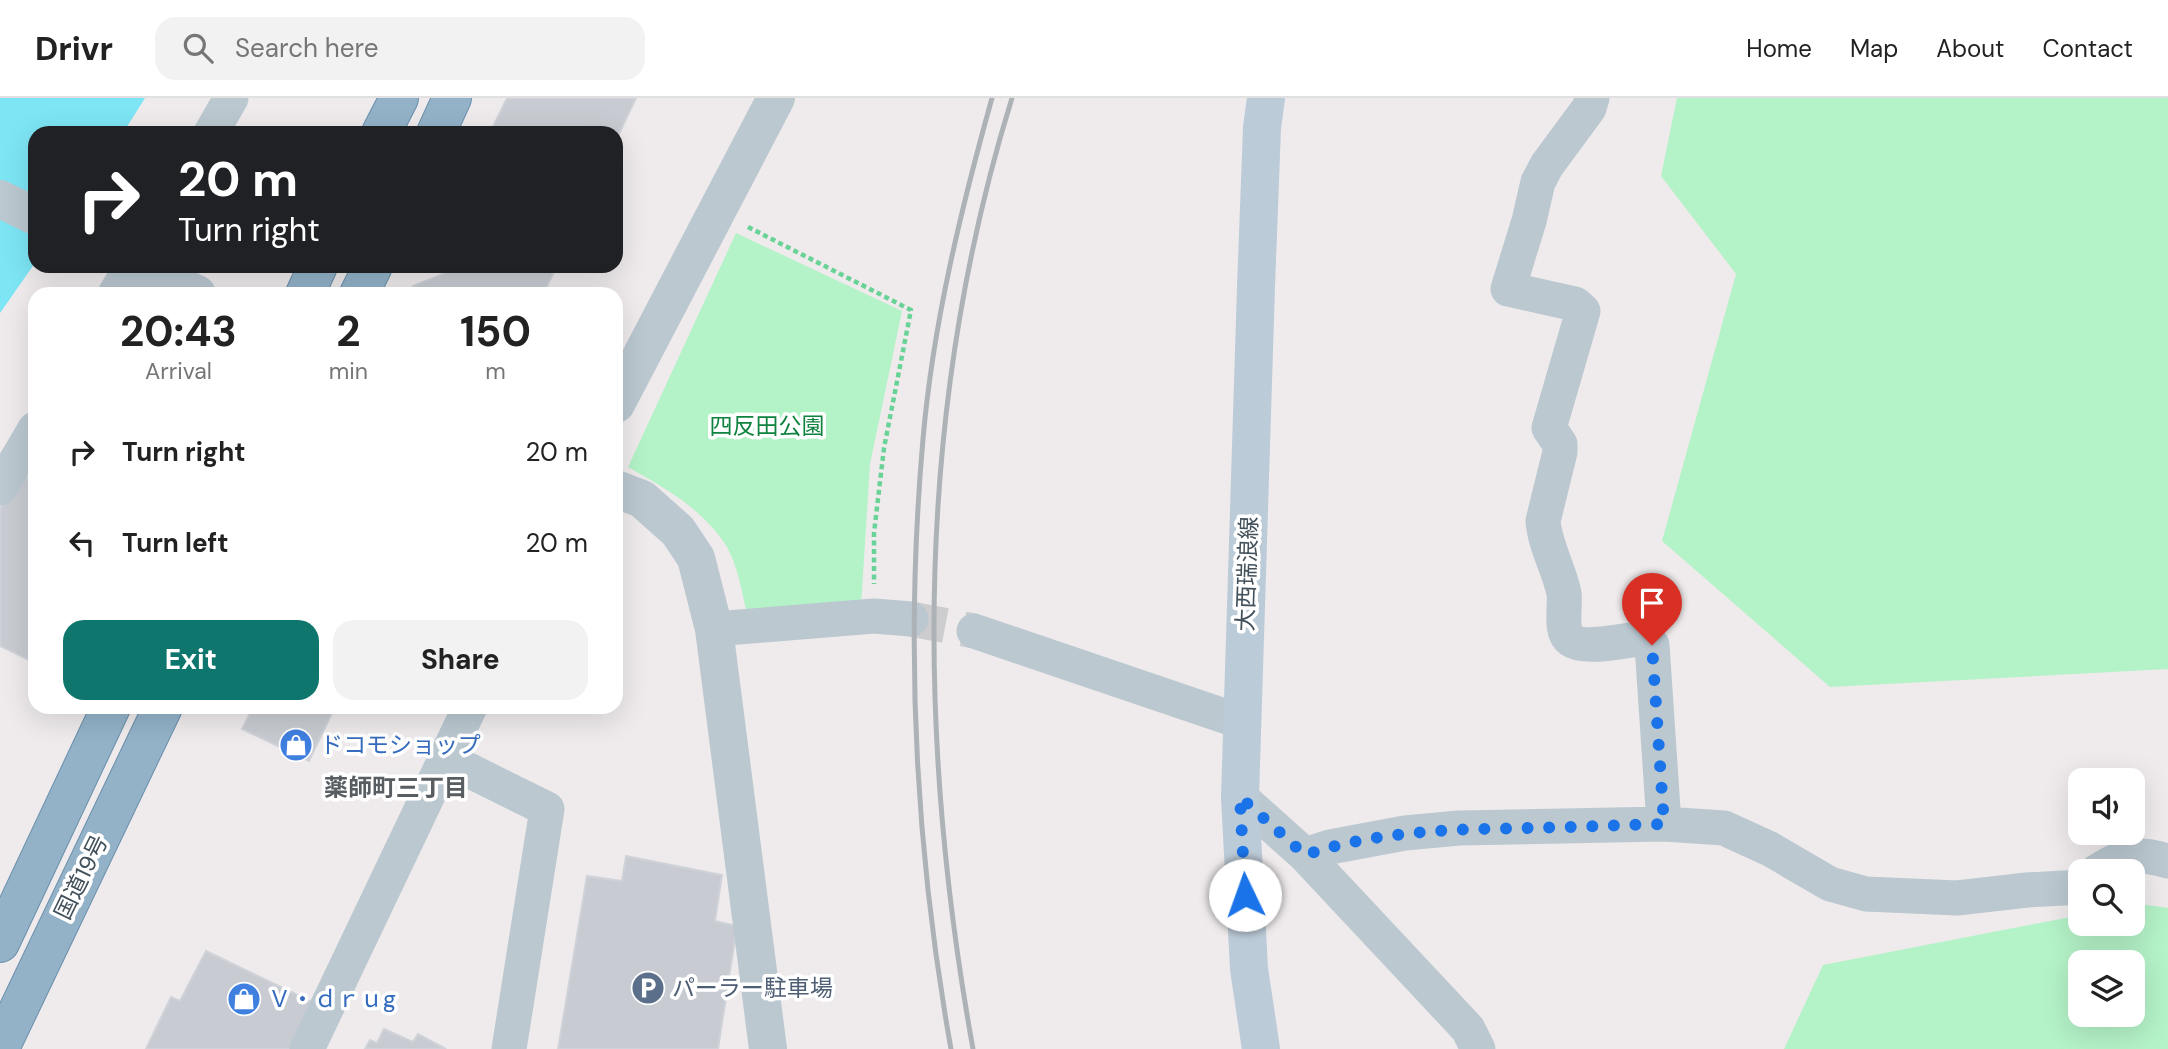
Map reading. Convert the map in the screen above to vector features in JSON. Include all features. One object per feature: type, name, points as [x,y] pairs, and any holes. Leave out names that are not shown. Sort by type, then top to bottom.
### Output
[{"type":"highway","points":[[385,126],[399,98]]},
{"type":"highway","points":[[439,126],[452,98]]},
{"type":"highway","name":"国道19号","points":[[0,943],[108,714]]},
{"type":"highway","name":"国道19号","points":[[0,1048],[160,714]]},
{"type":"main road","name":"大西瑞浪線","points":[[1261,1049],[1249,969],[1240,797],[1261,154],[1266,98]]},
{"type":"street","points":[[215,126],[231,98]]},
{"type":"street","points":[[623,391],[719,212],[776,98]]},
{"type":"street","points":[[1592,98],[1589,108],[1547,165],[1538,182],[1508,289],[1575,304],[1583,310],[1549,428],[1560,444],[1560,452],[1543,521],[1544,532],[1564,595],[1567,636],[1584,645],[1645,638],[1652,645],[1664,824]]},
{"type":"street","points":[[0,199],[28,213]]},
{"type":"street","points":[[152,273],[182,287]]},
{"type":"street","points":[[0,488],[28,441]]},
{"type":"street","points":[[623,492],[642,499],[678,531],[696,558],[714,629],[768,1049]]},
{"type":"street","points":[[714,629],[874,616],[912,619]]},
{"type":"street","points":[[974,631],[1242,722]]},
{"type":"street","points":[[307,1049],[467,714]]},
{"type":"street","points":[[446,759],[547,809],[509,1049]]},
{"type":"street","points":[[1240,797],[1305,855],[1468,1029],[1478,1049]]},
{"type":"street","points":[[1305,855],[1330,847],[1459,828],[1664,824],[1724,828],[1770,849],[1830,884],[1866,894],[1957,898],[2068,888]]},
{"type":"street","points":[[2119,859],[2142,854],[2168,861]]},
{"type":"path","points":[[719,212],[911,310],[884,448],[874,533],[874,616]]},
{"type":"green space","points":[[1677,98],[2168,98],[2168,669],[1830,687],[1662,541],[1736,274],[1661,176]]},
{"type":"green space","name":"四反田公園","points":[[736,233],[902,311],[870,464],[861,606],[748,617],[733,561],[715,531],[694,509],[628,467]]},
{"type":"green space","points":[[2145,905],[2168,908],[2168,1049],[1784,1049],[1823,965],[2068,918],[2068,936],[2145,936]]},
{"type":"water","points":[[0,98],[145,98],[127,126],[28,126],[28,273],[0,313]]},
{"type":"building","points":[[507,98],[636,98],[623,126],[493,126]]},
{"type":"building","points":[[446,273],[554,273],[546,287],[413,286]]},
{"type":"building","points":[[21,475],[28,478],[28,660],[0,646],[0,509]]},
{"type":"building","name":"ドコモショップ","points":[[250,714],[332,714],[309,761],[242,729]]},
{"type":"building","name":"パーラー駐車場","points":[[626,856],[722,875],[715,921],[737,926],[718,1049],[558,1049],[587,876],[622,881]]},
{"type":"building","name":"Ｖ・ｄｒｕg","points":[[206,951],[314,1003],[291,1049],[146,1049],[171,997],[180,1001]]},
{"type":"building","points":[[384,1029],[413,1042],[418,1034],[446,1049],[365,1049],[370,1040],[377,1043]]},
{"type":"tunnel","points":[[911,619],[974,631]]},
{"type":"railway","points":[[951,1049],[929,898],[917,745],[914,669],[918,516],[923,439],[941,310],[959,224],[992,98]]},
{"type":"railway","points":[[973,1049],[954,930],[942,811],[935,691],[935,571],[942,451],[957,333],[980,215],[1012,98]]},
{"type":"place","name":"ドコモショップ","points":[[296,745]]},
{"type":"place","name":"パーラー駐車場","points":[[648,988]]},
{"type":"place","name":"Ｖ・ｄｒｕg","points":[[244,999]]},
{"type":"district","name":"薬師町三丁目","points":[[396,787]]},
{"type":"route","points":[[1245,895],[1240,797],[1305,855],[1330,847],[1405,833],[1459,828],[1664,824],[1652,645]]}]
